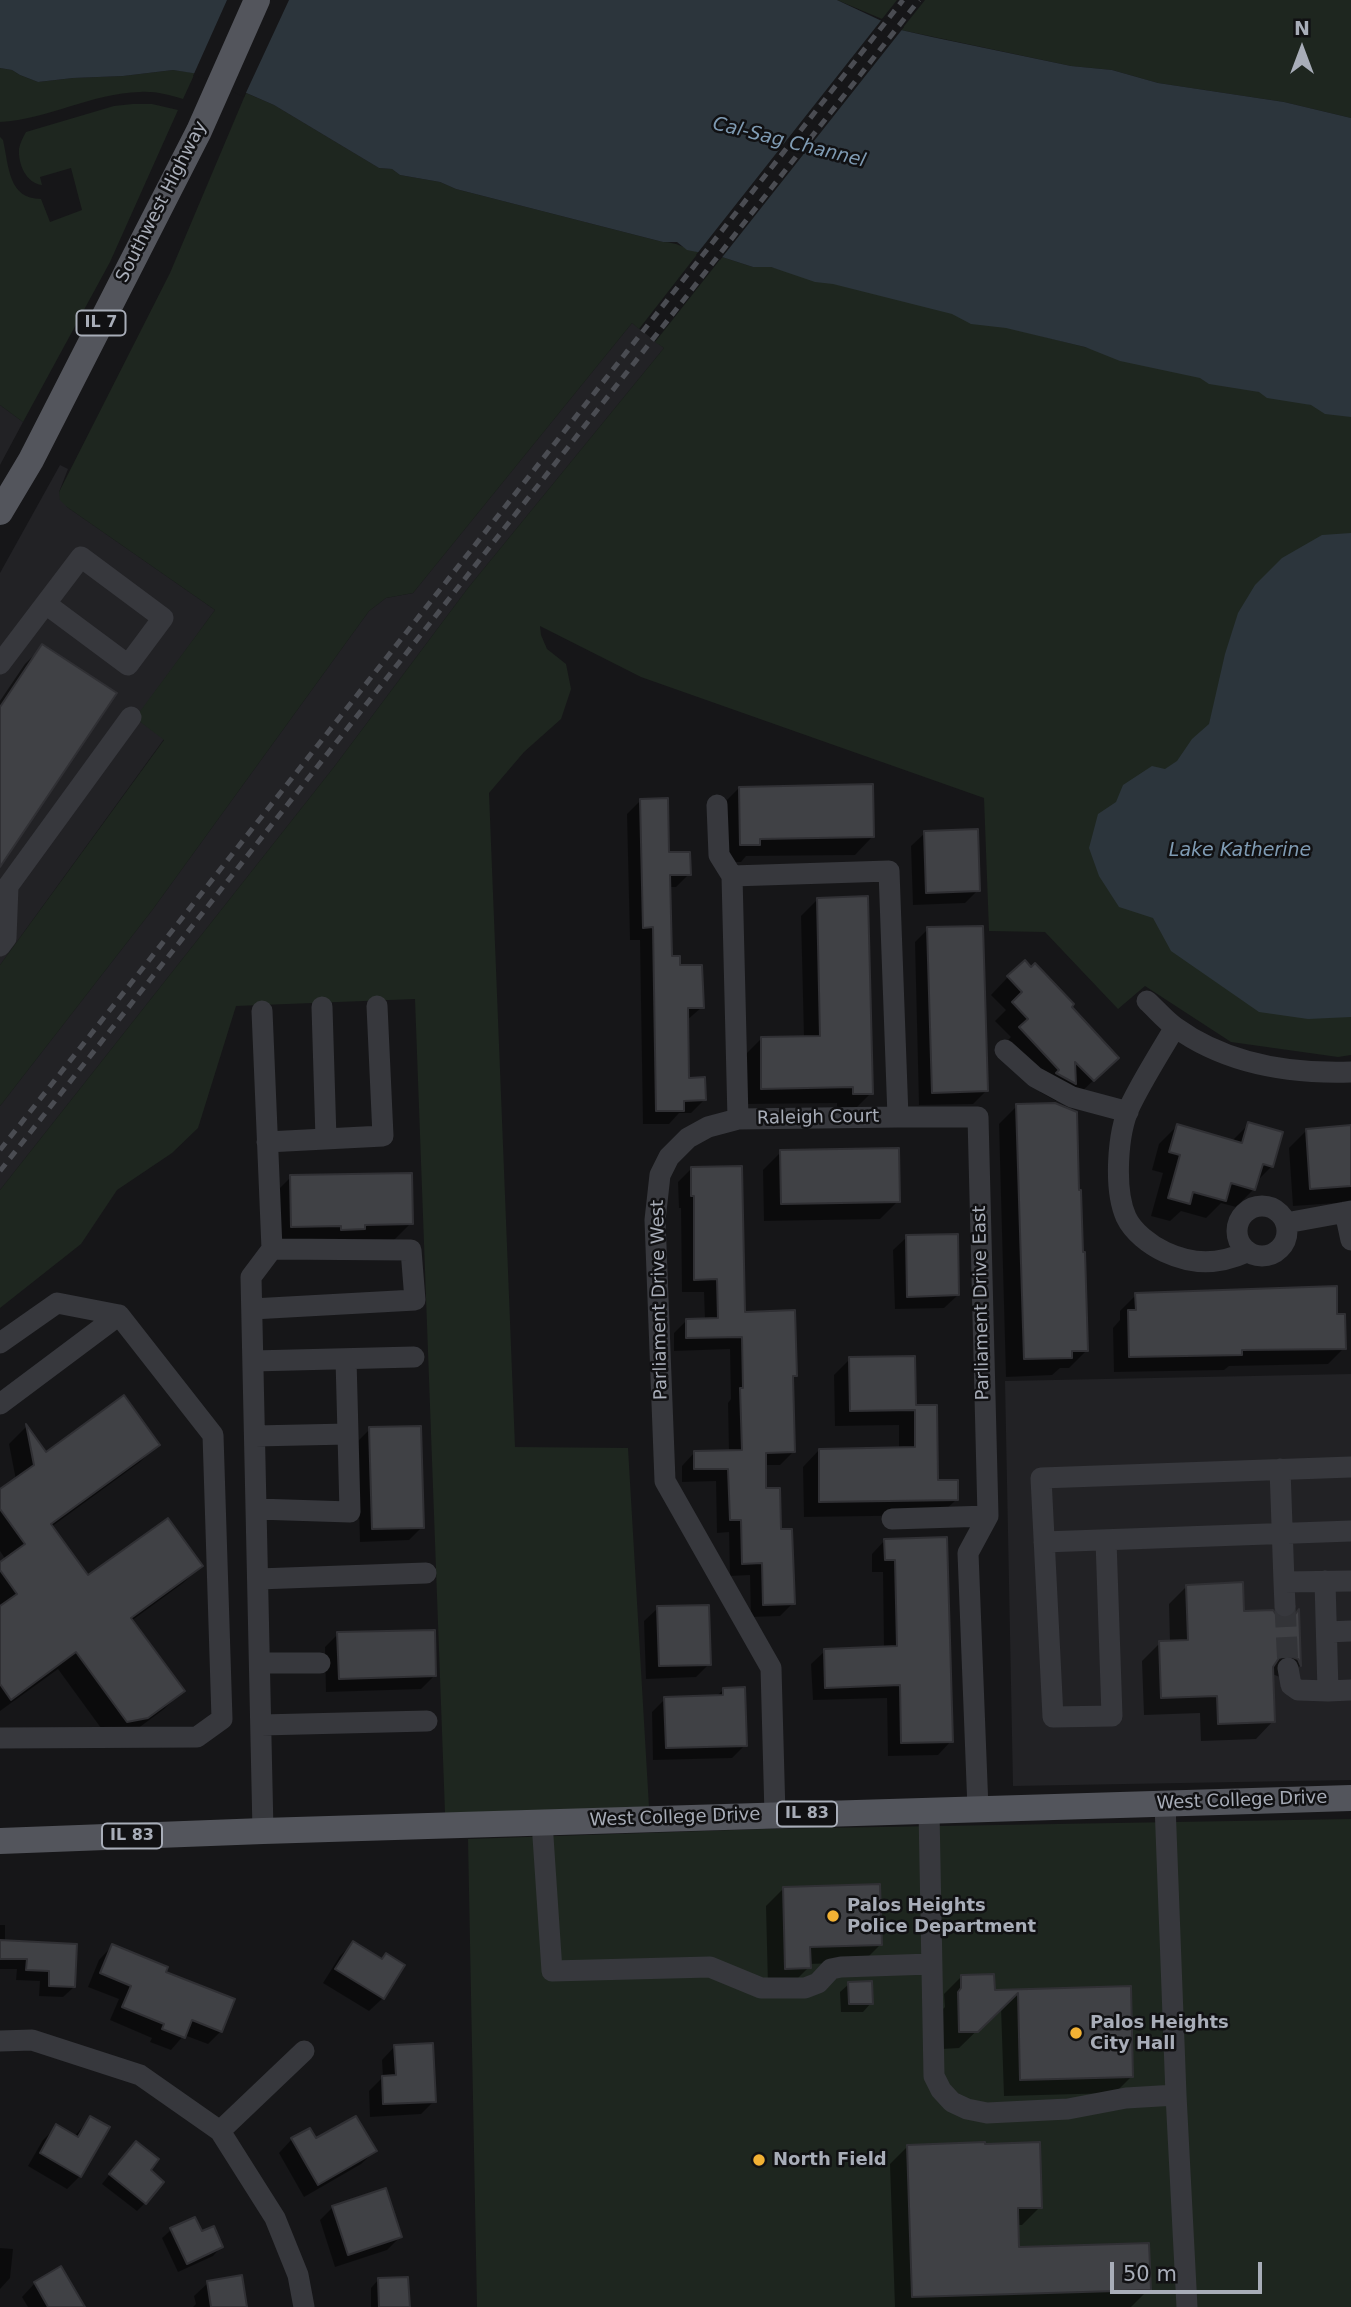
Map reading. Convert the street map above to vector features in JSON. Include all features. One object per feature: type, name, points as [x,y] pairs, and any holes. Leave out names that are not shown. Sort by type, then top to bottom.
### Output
[{"type":"main road","name":"Southwest Highway","points":[[0,512],[31,460],[199,131],[257,0]]},
{"type":"main road","name":"West College Drive","points":[[0,1841],[1351,1798]]},
{"type":"street","points":[[0,664],[82,557],[163,618],[128,665],[46,604]]},
{"type":"street","points":[[0,946],[6,938],[8,886],[131,717]]},
{"type":"street","points":[[717,805],[719,855],[732,876],[738,1119]]},
{"type":"street","points":[[732,876],[889,871],[898,1117]]},
{"type":"street","points":[[1147,1001],[1175,1027],[1216,1051],[1288,1071],[1351,1072]]},
{"type":"street","points":[[267,1142],[383,1136],[377,1006]]},
{"type":"street","points":[[322,1007],[326,1139]]},
{"type":"street","points":[[262,1011],[272,1250],[251,1277],[263,1831]]},
{"type":"street","points":[[1175,1027],[1128,1112],[1120,1149],[1119,1175],[1120,1195],[1126,1217],[1136,1231],[1155,1247],[1180,1259],[1198,1263],[1221,1261],[1247,1251]]},
{"type":"street","points":[[1005,1049],[1035,1077],[1072,1097],[1128,1112]]},
{"type":"street","name":"Raleigh Court","points":[[738,1119],[898,1117]]},
{"type":"street","name":"Parliament Drive East","points":[[898,1117],[978,1117],[988,1516],[968,1553],[978,1809]]},
{"type":"street","name":"Parliament Drive West","points":[[738,1119],[708,1127],[688,1138],[669,1157],[660,1175],[655,1220],[665,1481],[771,1668],[775,1815]]},
{"type":"street","points":[[1268,1206],[1276,1209],[1286,1223],[1287,1239],[1278,1252],[1262,1257],[1247,1251],[1241,1245],[1237,1229],[1239,1221],[1251,1208],[1268,1206]]},
{"type":"street","points":[[1286,1223],[1348,1212],[1351,1240]]},
{"type":"street","points":[[252,1308],[415,1300],[411,1250],[272,1250]]},
{"type":"street","points":[[0,1343],[57,1303],[119,1315],[213,1436],[222,1719],[197,1737],[0,1738]]},
{"type":"street","points":[[0,1404],[119,1315]]},
{"type":"street","points":[[253,1361],[414,1357]]},
{"type":"street","points":[[257,1509],[350,1511],[346,1359]]},
{"type":"street","points":[[255,1436],[348,1434]]},
{"type":"street","points":[[1106,1540],[1112,1716],[1053,1717],[1041,1478],[1351,1467]]},
{"type":"street","points":[[1280,1469],[1285,1606]]},
{"type":"street","points":[[892,1519],[988,1516]]},
{"type":"street","points":[[1044,1542],[1351,1531]]},
{"type":"street","points":[[258,1579],[426,1573]]},
{"type":"street","points":[[1325,1581],[1328,1691]]},
{"type":"street","points":[[1284,1583],[1351,1581]]},
{"type":"street","points":[[1327,1632],[1351,1631]]},
{"type":"street","points":[[260,1663],[320,1662]]},
{"type":"street","points":[[1288,1668],[1291,1685],[1298,1690],[1351,1690]]},
{"type":"street","points":[[261,1725],[427,1721]]},
{"type":"street","points":[[1165,1804],[1187,2307]]},
{"type":"street","points":[[929,1811],[934,2076],[941,2090],[952,2102],[967,2109],[987,2113],[1068,2109],[1126,2098],[1176,2095]]},
{"type":"street","points":[[542,1822],[552,1971],[710,1967],[761,1988],[806,1988],[818,1983],[831,1969],[841,1967],[931,1964]]},
{"type":"street","points":[[0,2041],[32,2040],[139,2075],[220,2131],[275,2218],[298,2275],[304,2307]]},
{"type":"street","points":[[220,2131],[304,2051]]},
{"type":"shaded area","points":[[837,0],[897,0],[882,19]]},
{"type":"shaded area","points":[[925,0],[1351,0],[1351,118],[1284,102],[1158,83],[1112,70],[1071,66],[901,30]]},
{"type":"shaded area","points":[[0,68],[12,70],[38,82],[173,70],[195,73],[183,99],[151,92],[122,93],[36,116],[0,122]]},
{"type":"shaded area","points":[[246,93],[274,105],[379,168],[392,169],[400,175],[440,182],[456,189],[673,243],[699,252],[639,329],[632,323],[413,593],[386,598],[369,611],[153,909],[0,1106],[0,965],[164,740],[135,718],[215,610],[67,507],[60,500],[59,492],[170,273]]},
{"type":"shaded area","points":[[152,104],[178,110],[110,262],[23,422],[0,405],[0,137],[16,187],[30,198],[41,199],[50,222],[82,210],[71,168],[40,177],[42,185],[27,177],[19,155],[26,132],[114,106]]},
{"type":"shaded area","points":[[722,257],[753,267],[771,267],[1351,415],[1351,1055],[1338,1057],[1231,1042],[1145,986],[1118,1009],[1045,932],[989,931],[984,798],[641,677],[540,626],[547,649],[566,664],[571,689],[561,719],[524,752],[489,793],[515,1447],[628,1448],[649,1807],[445,1813],[415,999],[236,1006],[198,1128],[172,1153],[117,1190],[81,1244],[0,1308],[0,1190],[334,767],[468,588],[664,348],[655,342]]},
{"type":"shaded area","points":[[632,323],[664,348],[468,588],[334,767],[0,1190],[0,1106],[153,909],[369,611],[386,598],[413,593]]},
{"type":"shaded area","points":[[0,405],[23,422],[0,465]]},
{"type":"shaded area","points":[[60,465],[68,469],[59,492],[67,507],[215,610],[136,718],[164,739],[0,965],[0,573]]},
{"type":"shaded area","points":[[1351,1374],[1351,1780],[1013,1786],[1005,1381]]},
{"type":"shaded area","points":[[1351,1819],[1351,2307],[477,2307],[468,1839],[763,1829]]},
{"type":"water","name":"Cal-Sag Channel","points":[[0,0],[837,0],[901,30],[1071,66],[1112,70],[1158,83],[1284,102],[1351,118],[1351,417],[1325,414],[1311,405],[1267,398],[1259,392],[1209,384],[1200,378],[1120,361],[1085,347],[1006,328],[971,324],[952,314],[833,284],[815,282],[771,267],[753,267],[687,250],[677,242],[663,242],[456,189],[440,182],[400,175],[392,169],[379,168],[274,105],[205,75],[173,70],[38,82],[12,70],[0,68]]},
{"type":"water","name":"Lake Katherine","points":[[1351,533],[1351,1017],[1308,1019],[1259,1012],[1171,951],[1153,918],[1119,907],[1099,876],[1089,848],[1098,814],[1116,802],[1123,785],[1152,766],[1165,769],[1177,761],[1192,739],[1209,724],[1225,654],[1238,613],[1255,585],[1282,558],[1322,535]]},
{"type":"pier","points":[[227,0],[289,0],[244,97],[204,78],[193,76]]},
{"type":"pier","points":[[883,18],[904,27],[720,260],[696,255]]},
{"type":"building","points":[[42,644],[117,693],[0,867],[0,707]]},
{"type":"building","points":[[873,784],[874,837],[760,839],[760,845],[740,845],[739,787]]},
{"type":"building","points":[[668,798],[669,852],[690,852],[691,875],[670,875],[672,956],[680,956],[680,965],[702,965],[704,1008],[688,1008],[689,1078],[705,1077],[706,1100],[684,1101],[684,1111],[656,1111],[653,927],[643,928],[640,799]]},
{"type":"building","points":[[978,829],[980,891],[926,893],[924,831]]},
{"type":"building","points":[[868,896],[873,1094],[853,1094],[853,1087],[761,1089],[761,1037],[820,1036],[817,898]]},
{"type":"building","points":[[983,926],[988,1091],[932,1093],[927,927]]},
{"type":"building","points":[[1025,960],[1031,967],[1035,963],[1119,1058],[1094,1081],[1075,1062],[1076,1084],[1056,1073],[1059,1070],[1019,1027],[1028,1019],[1012,1002],[1022,992],[1007,976]]},
{"type":"building","points":[[1055,1103],[1077,1112],[1088,1351],[1072,1351],[1072,1358],[1024,1359],[1016,1104]]},
{"type":"building","points":[[1248,1122],[1283,1132],[1273,1167],[1263,1164],[1255,1190],[1231,1183],[1226,1201],[1193,1192],[1190,1204],[1168,1198],[1180,1155],[1169,1152],[1177,1124],[1242,1143]]},
{"type":"building","points":[[1351,1125],[1351,1186],[1310,1189],[1306,1129]]},
{"type":"building","points":[[899,1148],[900,1202],[781,1204],[780,1150]]},
{"type":"building","points":[[742,1166],[745,1312],[795,1310],[795,1452],[766,1453],[766,1488],[780,1488],[781,1529],[792,1529],[795,1604],[763,1605],[762,1563],[742,1564],[741,1520],[730,1520],[728,1469],[694,1469],[694,1451],[742,1450],[740,1388],[743,1388],[742,1337],[686,1338],[686,1319],[718,1318],[717,1279],[694,1280],[694,1196],[691,1196],[691,1167]]},
{"type":"building","points":[[412,1173],[413,1224],[365,1225],[365,1229],[341,1230],[341,1226],[291,1227],[290,1175]]},
{"type":"building","points":[[958,1234],[959,1295],[907,1297],[906,1235]]},
{"type":"building","points":[[1337,1286],[1337,1314],[1345,1314],[1346,1349],[1242,1350],[1242,1355],[1129,1357],[1128,1310],[1136,1310],[1135,1293]]},
{"type":"building","points":[[915,1356],[916,1405],[937,1405],[938,1480],[958,1480],[958,1500],[819,1502],[819,1449],[915,1447],[915,1410],[850,1411],[849,1357]]},
{"type":"building","points":[[124,1395],[160,1445],[51,1524],[88,1575],[168,1518],[203,1566],[131,1618],[185,1691],[148,1718],[127,1722],[76,1652],[11,1700],[0,1684],[0,1606],[17,1594],[0,1570],[0,1562],[25,1544],[0,1509],[0,1489],[34,1465],[26,1424],[46,1452]]},
{"type":"building","points":[[421,1426],[424,1528],[372,1529],[369,1427]]},
{"type":"building","points":[[947,1537],[953,1742],[901,1743],[900,1685],[825,1688],[824,1649],[897,1646],[895,1560],[885,1560],[884,1539]]},
{"type":"building","points":[[1243,1582],[1244,1611],[1273,1610],[1278,1617],[1285,1619],[1293,1617],[1299,1609],[1301,1666],[1298,1659],[1286,1655],[1279,1658],[1273,1667],[1275,1722],[1218,1724],[1217,1696],[1161,1698],[1159,1641],[1188,1640],[1186,1585]]},
{"type":"building","points":[[709,1605],[711,1665],[659,1666],[657,1606]]},
{"type":"building","points":[[435,1630],[436,1676],[339,1679],[337,1632]]},
{"type":"building","points":[[745,1687],[747,1746],[666,1748],[664,1697],[723,1695],[723,1688]]},
{"type":"building","name":"Palos Heights Police Department","points":[[880,1884],[882,1945],[810,1947],[811,1968],[785,1969],[783,1887]]},
{"type":"building","points":[[0,1940],[77,1944],[75,1987],[49,1986],[49,1971],[26,1970],[27,1959],[0,1959]]},
{"type":"building","points":[[353,1941],[382,1959],[386,1953],[405,1965],[384,1999],[335,1969]]},
{"type":"building","points":[[112,1944],[168,1967],[166,1972],[235,1999],[222,2032],[192,2020],[185,2038],[162,2029],[164,2024],[122,2007],[131,1986],[100,1973]]},
{"type":"building","name":"Palos Heights City Hall","points":[[994,1974],[995,1990],[1131,1986],[1133,2077],[1020,2080],[1018,1993],[978,2032],[959,2032],[958,1992],[961,1988],[961,1975]]},
{"type":"building","points":[[872,1981],[873,2004],[849,2004],[848,1982]]},
{"type":"building","points":[[433,2043],[436,2102],[383,2104],[382,2076],[396,2075],[394,2045]]},
{"type":"building","points":[[90,2116],[110,2127],[81,2177],[40,2153],[56,2124],[78,2137]]},
{"type":"building","points":[[356,2116],[377,2151],[318,2185],[291,2138],[310,2128],[316,2138]]},
{"type":"building","points":[[136,2141],[159,2159],[151,2170],[164,2182],[146,2204],[109,2174]]},
{"type":"building","points":[[1040,2142],[1042,2208],[1018,2208],[1019,2247],[1149,2243],[1151,2290],[912,2297],[907,2145]]},
{"type":"building","points":[[386,2188],[402,2237],[348,2255],[332,2206]]},
{"type":"building","points":[[195,2217],[202,2231],[214,2226],[223,2247],[187,2264],[170,2228]]},
{"type":"building","points":[[61,2266],[85,2307],[48,2307],[34,2282]]},
{"type":"building","points":[[242,2275],[247,2307],[211,2307],[207,2281]]},
{"type":"building","points":[[408,2277],[410,2307],[379,2307],[378,2278]]},
{"type":"tunnel","points":[[1285,1606],[1288,1668]]},
{"type":"railway","points":[[0,1150],[903,0]]},
{"type":"railway","points":[[0,1171],[919,0]]},
{"type":"place","name":"Palos Heights Police Department","points":[[833,1916]]},
{"type":"place","name":"Palos Heights City Hall","points":[[1076,2033]]},
{"type":"place","name":"North Field","points":[[759,2160]]}]
